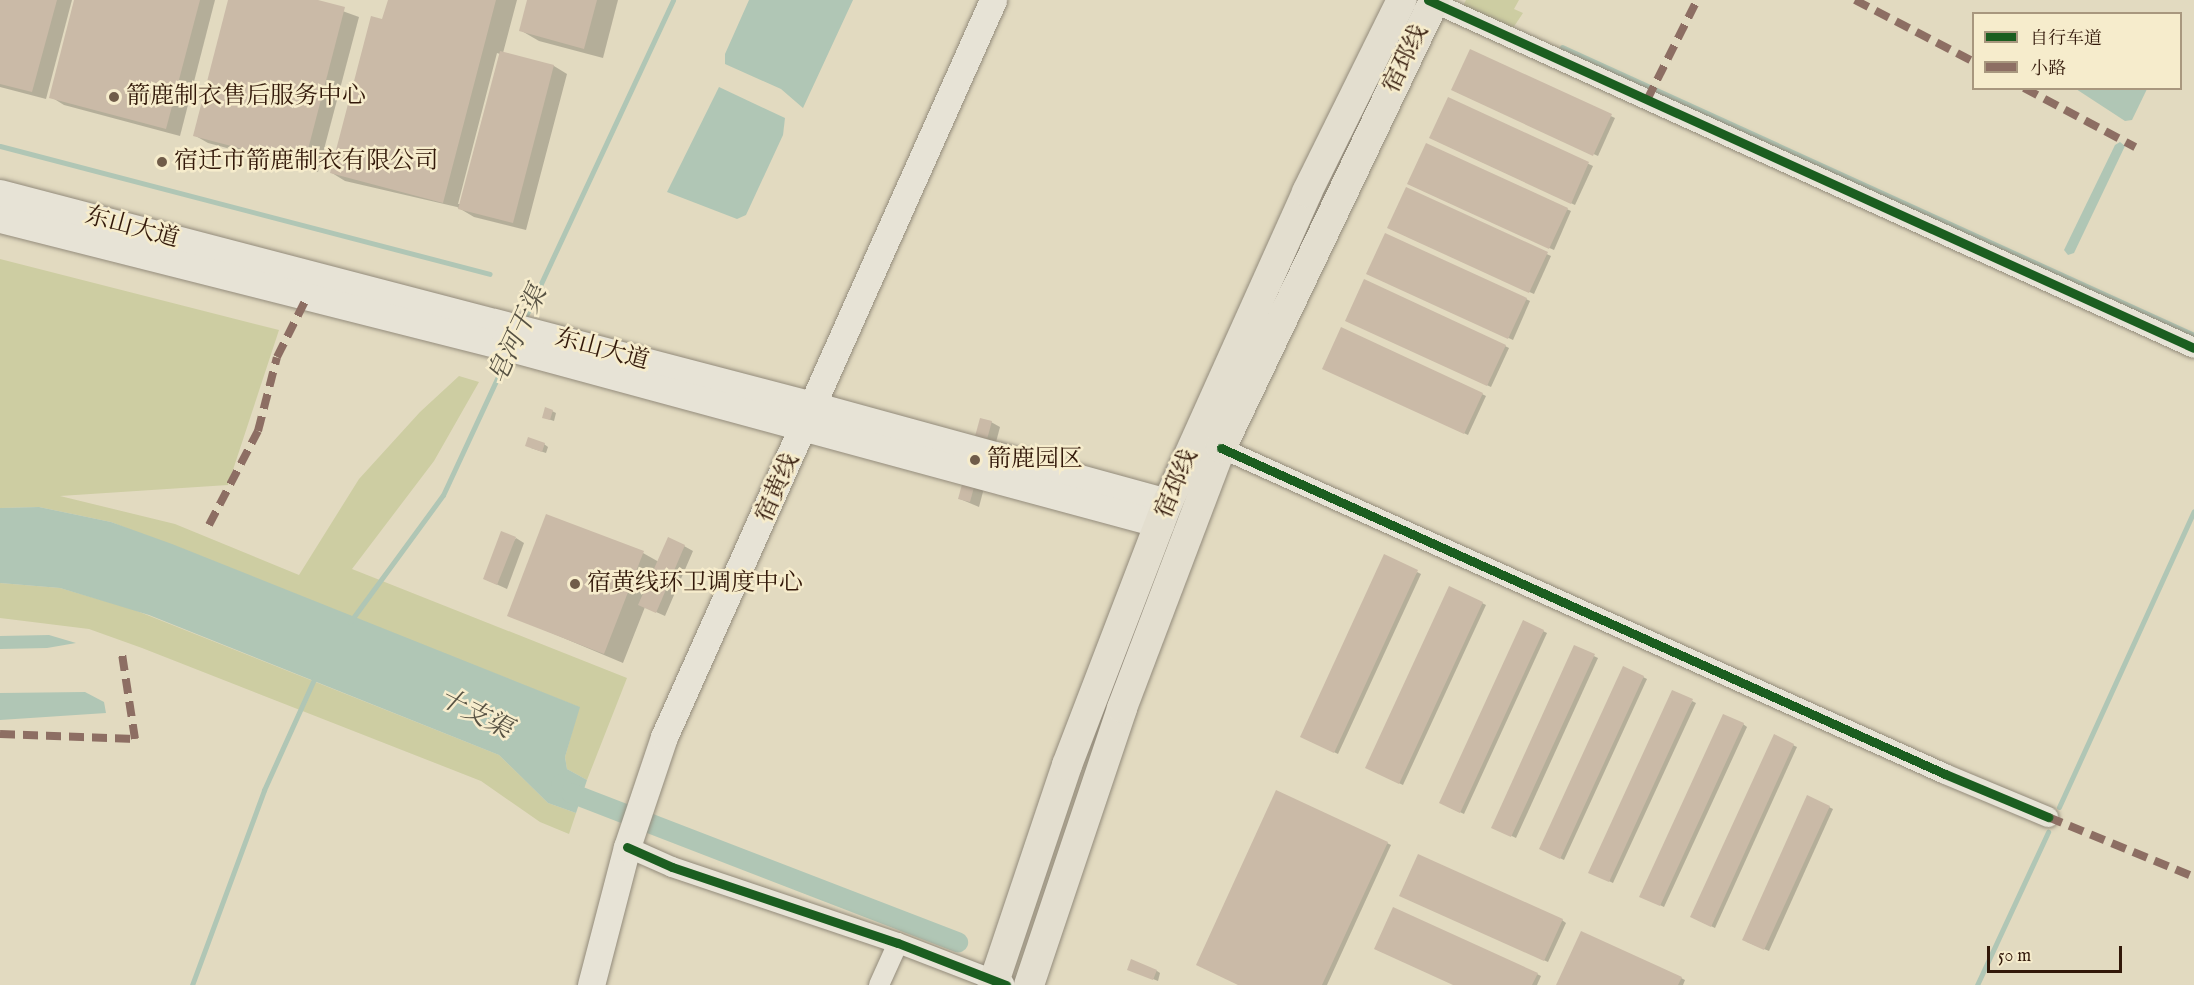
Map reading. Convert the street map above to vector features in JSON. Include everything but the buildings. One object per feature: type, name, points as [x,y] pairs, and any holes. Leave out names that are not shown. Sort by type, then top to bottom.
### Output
[{"type":"main road","name":"宿黄线","points":[[591,985],[628,841],[664,737],[811,416],[993,0]]},
{"type":"main road","name":"宿邳线","points":[[998,984],[1067,765],[1164,513],[1307,192],[1402,0]]},
{"type":"main road","name":"宿邳线","points":[[1029,985],[1122,708],[1221,448],[1432,1]]},
{"type":"main road","name":"东山大道","points":[[0,194],[516,339],[811,416],[1164,513]]},
{"type":"main road","name":"东山大道","points":[[0,219],[516,339]]},
{"type":"street","points":[[1432,1],[2194,348]]},
{"type":"street","points":[[1221,448],[2048,817]]},
{"type":"street","points":[[628,841],[672,867],[898,943],[998,984]]},
{"type":"street","points":[[879,985],[898,943]]},
{"type":"green space","points":[[1466,0],[1519,0],[1514,9],[1523,13],[1511,31],[1462,8]]},
{"type":"green space","points":[[0,259],[279,330],[228,485],[60,496],[175,524],[299,575],[359,479],[420,412],[459,376],[479,382],[434,461],[352,569],[627,678],[587,780],[567,769],[565,757],[579,707],[111,522],[39,507],[0,508]]},
{"type":"green space","points":[[0,583],[60,588],[132,609],[499,755],[548,803],[576,813],[569,834],[540,822],[481,781],[142,648],[89,629],[0,618]]},
{"type":"water","points":[[749,0],[853,0],[803,108],[781,89],[725,64],[725,54]]},
{"type":"water","points":[[719,87],[785,118],[783,135],[746,215],[737,219],[667,192]]},
{"type":"water","points":[[2078,90],[2147,90],[2132,120],[2125,121]]},
{"type":"water","points":[[2120,142],[2125,146],[2074,253],[2068,255],[2064,250],[2115,145]]},
{"type":"water","points":[[39,507],[111,522],[172,544],[580,707],[565,757],[567,769],[587,780],[576,813],[548,803],[499,755],[149,615],[60,588],[0,583],[0,508]]},
{"type":"water","points":[[49,635],[76,643],[47,648],[0,649],[0,636]]},
{"type":"water","points":[[85,692],[104,702],[106,713],[0,720],[0,693]]},
{"type":"waterway","name":"皂河干渠","points":[[523,322],[673,0]]},
{"type":"waterway","points":[[1562,47],[2194,335]]},
{"type":"waterway","points":[[0,146],[490,274]]},
{"type":"waterway","name":"皂河干渠","points":[[350,622],[443,495],[508,355]]},
{"type":"waterway","points":[[2059,807],[2194,511]]},
{"type":"waterway","points":[[192,985],[264,790],[315,677]]},
{"type":"waterway","name":"十支渠","points":[[561,784],[571,793],[958,942]]},
{"type":"waterway","points":[[1977,985],[2048,832]]},
{"type":"marked path","points":[[1647,100],[1697,0]]},
{"type":"marked path","points":[[1855,0],[1972,61]]},
{"type":"marked path","points":[[2028,90],[2135,147]]},
{"type":"marked path","points":[[209,525],[258,431],[277,357],[307,297]]},
{"type":"marked path","points":[[0,734],[135,739],[122,654]]},
{"type":"marked path","points":[[2048,817],[2194,877]]},
{"type":"cycle path","points":[[1428,0],[2194,348]]},
{"type":"cycle path","points":[[1221,448],[1945,774],[2048,817]]},
{"type":"cycle path","points":[[627,847],[672,867],[898,943],[1006,985]]},
{"type":"place","name":"箭鹿制衣售后服务中心","points":[[114,97]]},
{"type":"place","name":"宿迁市箭鹿制衣有限公司","points":[[162,162]]},
{"type":"place","name":"箭鹿园区","points":[[975,460]]},
{"type":"place","name":"宿黄线环卫调度中心","points":[[575,584]]}]
